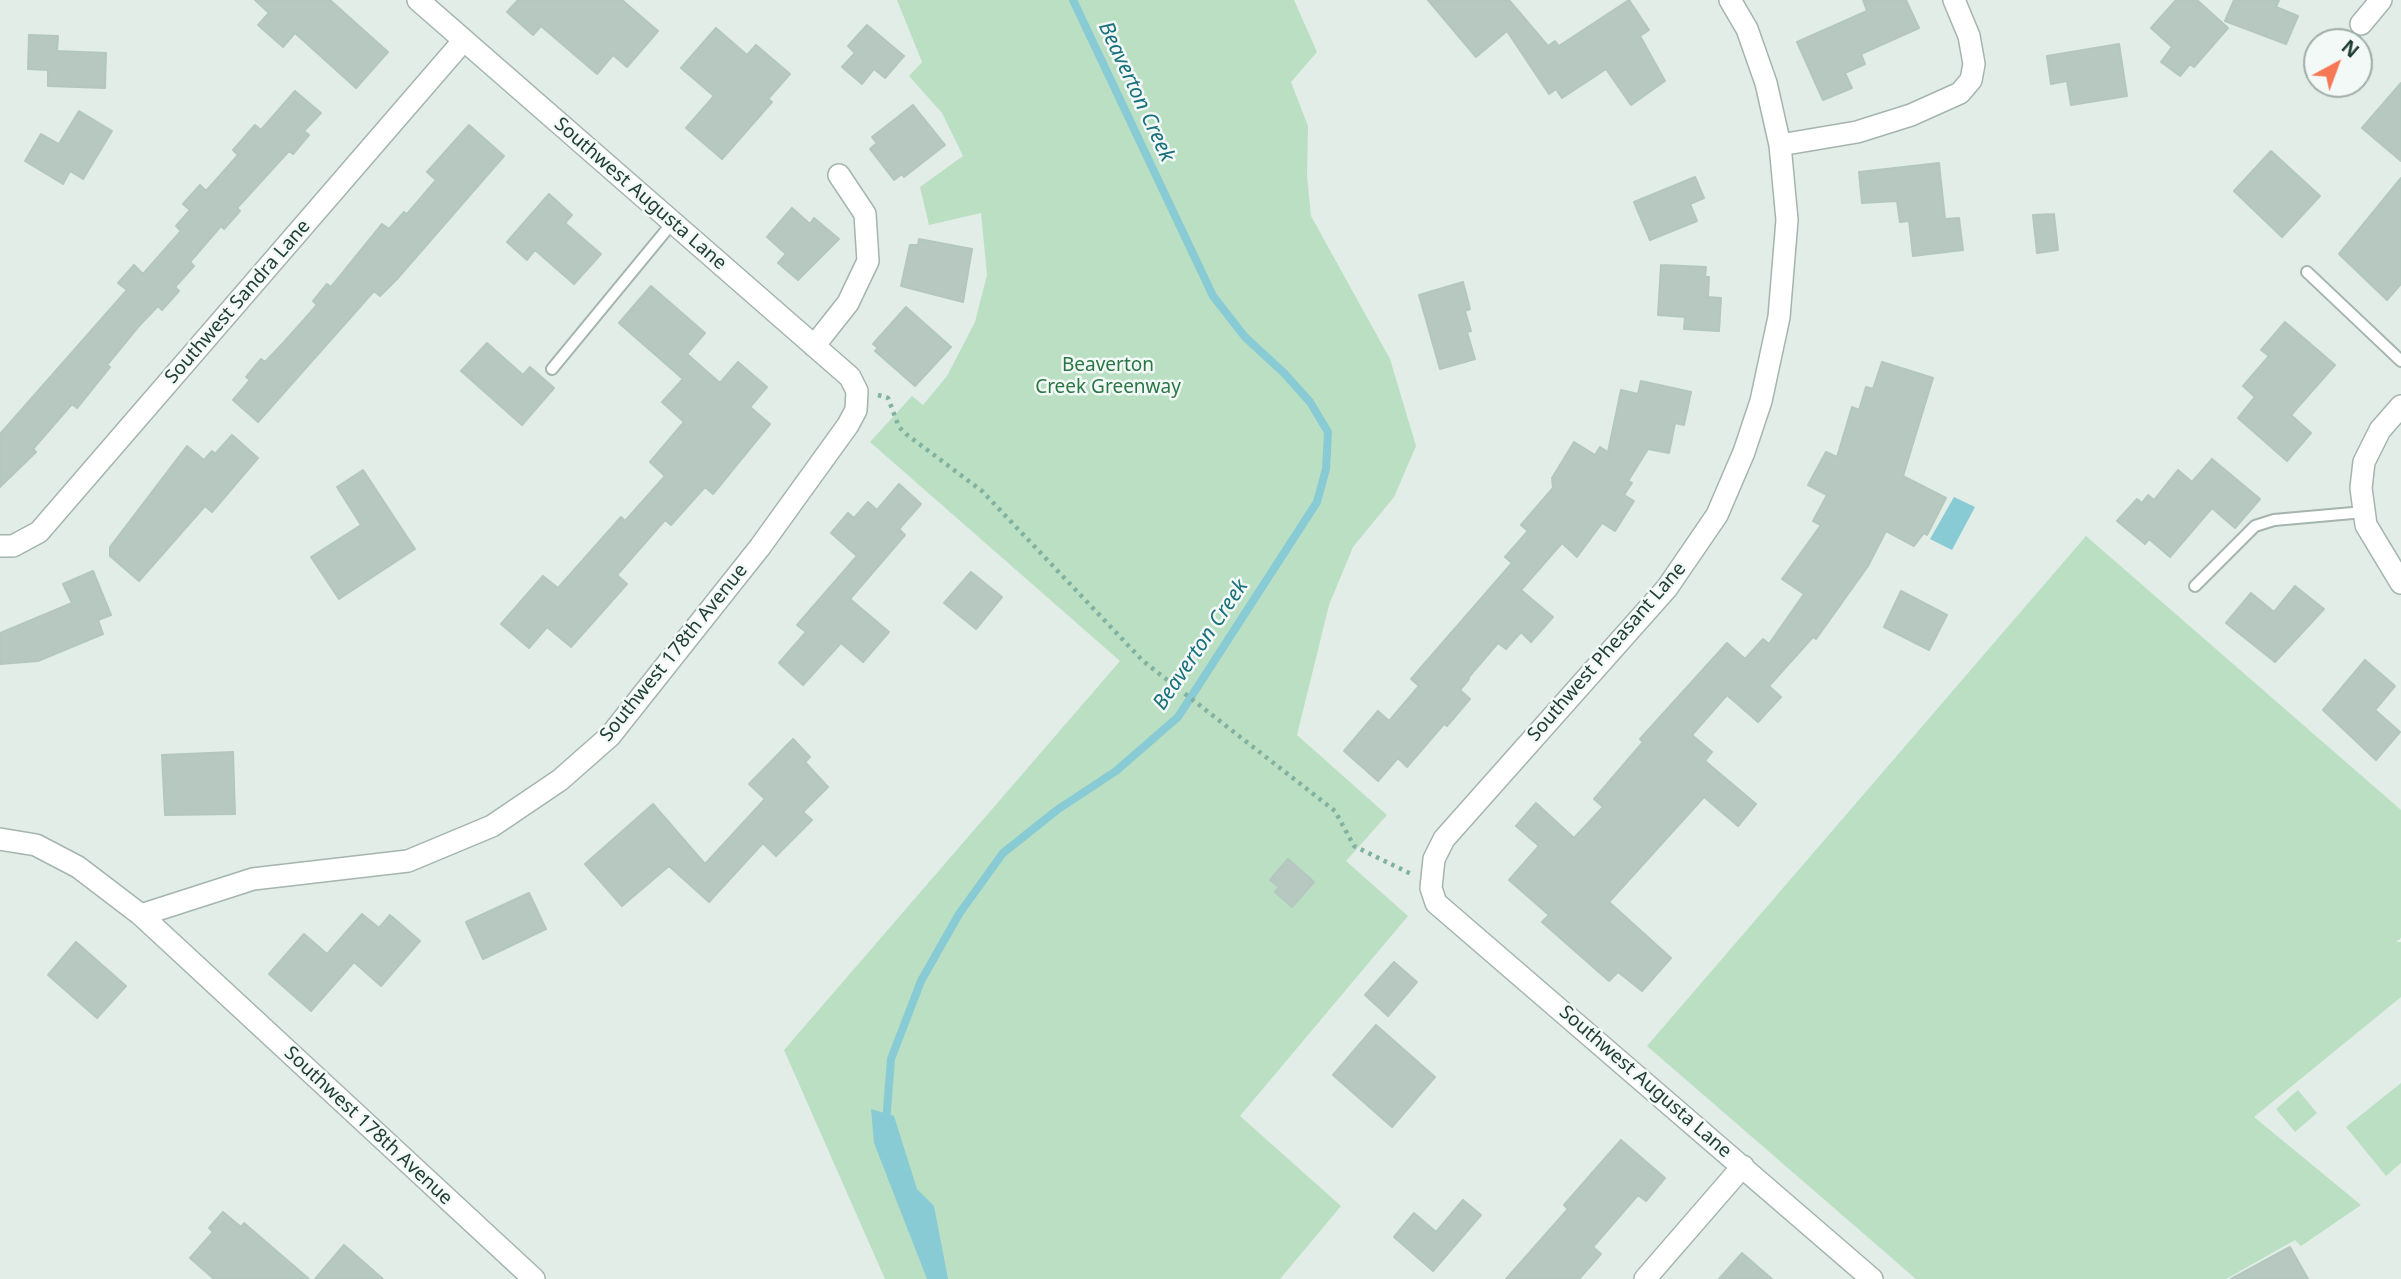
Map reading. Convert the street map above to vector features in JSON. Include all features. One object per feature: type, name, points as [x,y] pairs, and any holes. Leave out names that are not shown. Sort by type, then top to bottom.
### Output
[{"type":"street","name":"Southwest Augusta Lane","points":[[418,0],[850,377],[856,391]]},
{"type":"street","name":"Southwest Pheasant Lane","points":[[1430,880],[1434,859],[1444,839],[1667,588],[1717,516],[1761,401],[1779,317],[1787,220],[1780,145],[1766,83],[1747,29],[1730,0]]},
{"type":"street","points":[[1780,145],[1857,132],[1911,115],[1960,93],[1972,80],[1975,64],[1969,36],[1954,0]]},
{"type":"street","points":[[2361,24],[2381,0]]},
{"type":"street","name":"Southwest Sandra Lane","points":[[0,546],[13,546],[38,532],[464,40]]},
{"type":"street","points":[[814,345],[848,303],[868,261],[865,215],[839,176]]},
{"type":"street","name":"Southwest 178th Avenue","points":[[141,915],[253,879],[408,861],[492,826],[560,780],[610,736],[760,547],[848,425],[856,410],[856,391]]},
{"type":"street","points":[[2401,406],[2380,430],[2364,462],[2361,488],[2366,525],[2401,583]]},
{"type":"street","name":"Southwest 178th Avenue","points":[[0,839],[36,845],[78,867],[141,915],[534,1279]]},
{"type":"street","name":"Southwest Augusta Lane","points":[[1430,880],[1436,903],[1872,1279]]},
{"type":"street","points":[[1645,1279],[1744,1166]]},
{"type":"lane","points":[[552,369],[673,222]]},
{"type":"lane","points":[[2307,272],[2401,361]]},
{"type":"lane","points":[[2195,586],[2255,526],[2274,520],[2364,512]]},
{"type":"path","points":[[896,418],[906,434],[982,491],[1143,661],[1335,811],[1353,846],[1402,872]]},
{"type":"green space","name":"Beaverton Creek Greenway","points":[[897,0],[1294,0],[1317,52],[1291,82],[1308,126],[1307,176],[1311,216],[1390,359],[1416,446],[1394,497],[1353,547],[1329,605],[1297,735],[1387,815],[1346,861],[1408,916],[1240,1116],[1341,1206],[1280,1279],[885,1279],[784,1050],[1120,661],[870,442],[912,396],[923,405],[947,376],[975,322],[987,275],[981,213],[929,225],[920,187],[963,156],[942,113],[909,76],[922,62]]},
{"type":"green space","points":[[2086,536],[2401,810],[2401,938],[2396,942],[2401,942],[2401,997],[2254,1117],[2361,1205],[2301,1246],[2295,1240],[2226,1279],[1916,1279],[1647,1046]]},
{"type":"green space","points":[[2401,1083],[2401,1163],[2386,1176],[2346,1127]]},
{"type":"green space","points":[[2298,1090],[2317,1113],[2295,1132],[2276,1109]]},
{"type":"water","points":[[1954,497],[1975,507],[1952,550],[1930,539]]},
{"type":"water","points":[[871,1109],[894,1116],[917,1189],[934,1206],[948,1279],[927,1279],[874,1143]]},
{"type":"building","points":[[255,0],[330,0],[388,52],[356,88],[295,33],[283,47],[258,25],[269,13]]},
{"type":"building","points":[[518,0],[622,0],[658,31],[627,67],[613,55],[597,74],[541,26],[533,35],[507,12]]},
{"type":"building","points":[[1428,0],[1509,0],[1548,46],[1555,41],[1559,46],[1629,0],[1649,30],[1640,36],[1665,81],[1631,105],[1606,69],[1562,98],[1556,89],[1549,94],[1507,31],[1476,57]]},
{"type":"building","points":[[1863,0],[1906,0],[1919,28],[1861,54],[1865,64],[1845,73],[1852,88],[1823,100],[1797,42],[1867,11]]},
{"type":"building","points":[[2176,0],[2197,0],[2228,28],[2194,67],[2190,64],[2180,76],[2161,62],[2172,47],[2151,28]]},
{"type":"building","points":[[2234,0],[2279,0],[2276,7],[2298,16],[2286,44],[2225,21]]},
{"type":"building","points":[[867,25],[904,56],[885,78],[874,69],[862,84],[842,67],[855,53],[848,46]]},
{"type":"building","points":[[716,28],[747,55],[756,45],[790,74],[768,99],[772,102],[722,159],[686,128],[714,96],[681,68]]},
{"type":"building","points":[[29,35],[58,36],[57,51],[106,53],[105,88],[48,86],[48,70],[28,69]]},
{"type":"building","points":[[2119,44],[2127,96],[2071,105],[2067,81],[2051,84],[2047,56]]},
{"type":"building","points":[[2401,83],[2401,161],[2362,128]]},
{"type":"building","points":[[295,91],[321,113],[304,131],[309,135],[293,154],[289,151],[237,208],[240,211],[224,229],[221,226],[190,262],[194,266],[175,287],[179,291],[162,310],[158,306],[139,326],[77,408],[72,404],[33,449],[36,452],[0,487],[0,434],[127,290],[118,283],[134,265],[143,274],[181,231],[176,226],[190,210],[183,204],[200,185],[206,191],[238,155],[233,150],[255,125],[261,130]]},
{"type":"building","points":[[913,105],[945,145],[904,177],[902,174],[894,180],[870,149],[877,143],[872,137]]},
{"type":"building","points":[[79,111],[112,131],[83,179],[70,171],[63,184],[25,161],[41,134],[59,144]]},
{"type":"building","points":[[469,125],[504,156],[397,279],[380,296],[374,291],[258,422],[233,400],[250,380],[246,377],[261,359],[265,362],[317,305],[313,301],[327,284],[331,287],[382,224],[389,229],[404,212],[407,214],[436,180],[427,172]]},
{"type":"building","points":[[2271,151],[2320,196],[2282,237],[2234,191]]},
{"type":"building","points":[[1939,163],[1945,219],[1959,218],[1963,250],[1913,256],[1909,221],[1900,222],[1897,201],[1862,203],[1859,172]]},
{"type":"building","points":[[1695,177],[1704,198],[1690,204],[1697,221],[1650,240],[1634,202]]},
{"type":"building","points":[[2401,178],[2401,284],[2387,300],[2339,254]]},
{"type":"building","points":[[549,194],[572,215],[565,223],[601,254],[574,284],[535,250],[527,260],[507,242]]},
{"type":"building","points":[[792,208],[810,224],[814,218],[839,239],[798,280],[778,263],[786,254],[767,237]]},
{"type":"building","points":[[2054,214],[2058,250],[2037,253],[2033,215]]},
{"type":"building","points":[[919,239],[972,249],[963,302],[901,286],[910,245],[918,245]]},
{"type":"building","points":[[1661,265],[1706,267],[1705,277],[1709,277],[1708,297],[1721,298],[1719,331],[1684,329],[1685,317],[1658,315]]},
{"type":"building","points":[[1463,282],[1470,309],[1465,311],[1471,331],[1467,332],[1475,359],[1440,369],[1419,295]]},
{"type":"building","points":[[651,286],[705,333],[687,354],[720,383],[738,362],[767,387],[750,407],[770,424],[713,494],[705,487],[671,525],[665,520],[617,575],[627,584],[571,647],[547,627],[529,648],[501,624],[543,576],[558,588],[621,517],[625,521],[665,476],[650,462],[684,422],[662,402],[683,379],[619,323]]},
{"type":"building","points":[[906,307],[951,347],[915,386],[875,351],[878,348],[873,344]]},
{"type":"building","points":[[2285,322],[2335,365],[2291,415],[2311,433],[2287,461],[2238,418],[2255,397],[2243,386],[2269,356],[2261,350]]},
{"type":"building","points":[[487,343],[523,375],[530,367],[554,388],[522,425],[461,371]]},
{"type":"building","points":[[1882,362],[1933,378],[1903,476],[1946,498],[1927,535],[1924,533],[1914,546],[1886,531],[1868,566],[1816,639],[1813,637],[1769,686],[1781,697],[1758,722],[1727,695],[1692,735],[1712,752],[1705,761],[1756,804],[1738,826],[1704,797],[1609,902],[1671,958],[1642,991],[1618,972],[1609,981],[1542,922],[1549,915],[1509,880],[1539,846],[1516,826],[1536,803],[1574,838],[1603,807],[1594,799],[1643,742],[1640,739],[1727,643],[1745,659],[1763,639],[1769,644],[1804,594],[1782,579],[1821,525],[1813,521],[1827,495],[1808,485],[1826,452],[1837,457],[1852,407],[1859,410],[1866,387],[1873,389]]},
{"type":"building","points":[[1641,381],[1691,392],[1684,425],[1675,423],[1669,453],[1648,449],[1628,481],[1632,483],[1624,495],[1634,501],[1615,531],[1602,523],[1577,557],[1562,543],[1521,590],[1553,617],[1531,642],[1521,632],[1506,649],[1498,643],[1460,690],[1470,699],[1447,726],[1444,724],[1407,767],[1398,758],[1378,781],[1344,751],[1378,711],[1389,721],[1419,686],[1411,679],[1512,563],[1505,557],[1528,531],[1521,525],[1553,488],[1552,478],[1574,442],[1595,455],[1600,447],[1608,452],[1621,390],[1638,394]]},
{"type":"building","points":[[232,435],[258,458],[212,512],[205,506],[139,581],[110,556],[110,547],[187,446],[204,460],[212,451],[215,454]]},
{"type":"building","points":[[2212,459],[2260,499],[2235,528],[2212,508],[2170,557],[2149,539],[2145,544],[2117,521],[2137,499],[2142,503],[2148,495],[2154,500],[2178,470],[2192,482]]},
{"type":"building","points":[[363,470],[415,549],[339,599],[311,557],[361,525],[337,487]]},
{"type":"building","points":[[899,484],[921,504],[899,529],[905,535],[850,599],[889,632],[863,662],[841,643],[803,685],[779,663],[806,632],[797,625],[857,556],[831,533],[848,513],[854,518],[868,502],[877,510]]},
{"type":"building","points":[[93,571],[111,615],[98,620],[103,634],[38,661],[0,664],[0,633],[72,603],[63,584]]},
{"type":"building","points":[[971,572],[1002,597],[976,629],[944,603]]},
{"type":"building","points":[[2295,586],[2324,609],[2275,662],[2226,623],[2251,593],[2274,612]]},
{"type":"building","points":[[1901,591],[1947,615],[1929,650],[1884,627]]},
{"type":"building","points":[[2365,660],[2395,686],[2375,710],[2400,732],[2376,760],[2323,710]]},
{"type":"building","points":[[793,739],[810,757],[805,762],[828,787],[803,812],[812,820],[776,856],[763,843],[709,902],[669,866],[622,906],[585,864],[653,804],[705,864],[765,799],[749,784]]},
{"type":"building","points":[[233,752],[235,814],[165,815],[162,755]]},
{"type":"building","points":[[1288,859],[1314,882],[1292,907],[1275,892],[1279,887],[1270,880]]},
{"type":"building","points":[[529,893],[546,929],[483,959],[466,922]]},
{"type":"building","points":[[362,914],[379,928],[390,915],[420,941],[381,986],[354,962],[311,1011],[269,974],[304,934],[327,954]]},
{"type":"building","points":[[76,942],[126,986],[97,1018],[48,975]]},
{"type":"building","points":[[1394,962],[1417,982],[1388,1016],[1365,995]]},
{"type":"building","points":[[1376,1025],[1435,1077],[1392,1127],[1333,1075]]},
{"type":"building","points":[[1621,1140],[1665,1178],[1646,1201],[1638,1195],[1593,1247],[1601,1254],[1579,1279],[1506,1279],[1568,1209],[1564,1205]]},
{"type":"building","points":[[1463,1200],[1481,1215],[1433,1271],[1394,1237],[1414,1213],[1436,1232]]},
{"type":"building","points":[[223,1212],[241,1227],[244,1223],[309,1279],[214,1279],[190,1258],[213,1232],[209,1228]]},
{"type":"building","points":[[344,1245],[383,1279],[315,1279]]},
{"type":"building","points":[[2290,1247],[2308,1279],[2231,1279]]},
{"type":"building","points":[[1742,1253],[1772,1279],[1719,1279]]},
{"type":"waterway","name":"Beaverton Creek","points":[[886,1123],[891,1059],[921,981],[959,914],[1003,853],[1057,810],[1116,771],[1178,717],[1317,502],[1326,469],[1328,432],[1310,402],[1284,373],[1245,337],[1213,296],[1073,0]]}]
